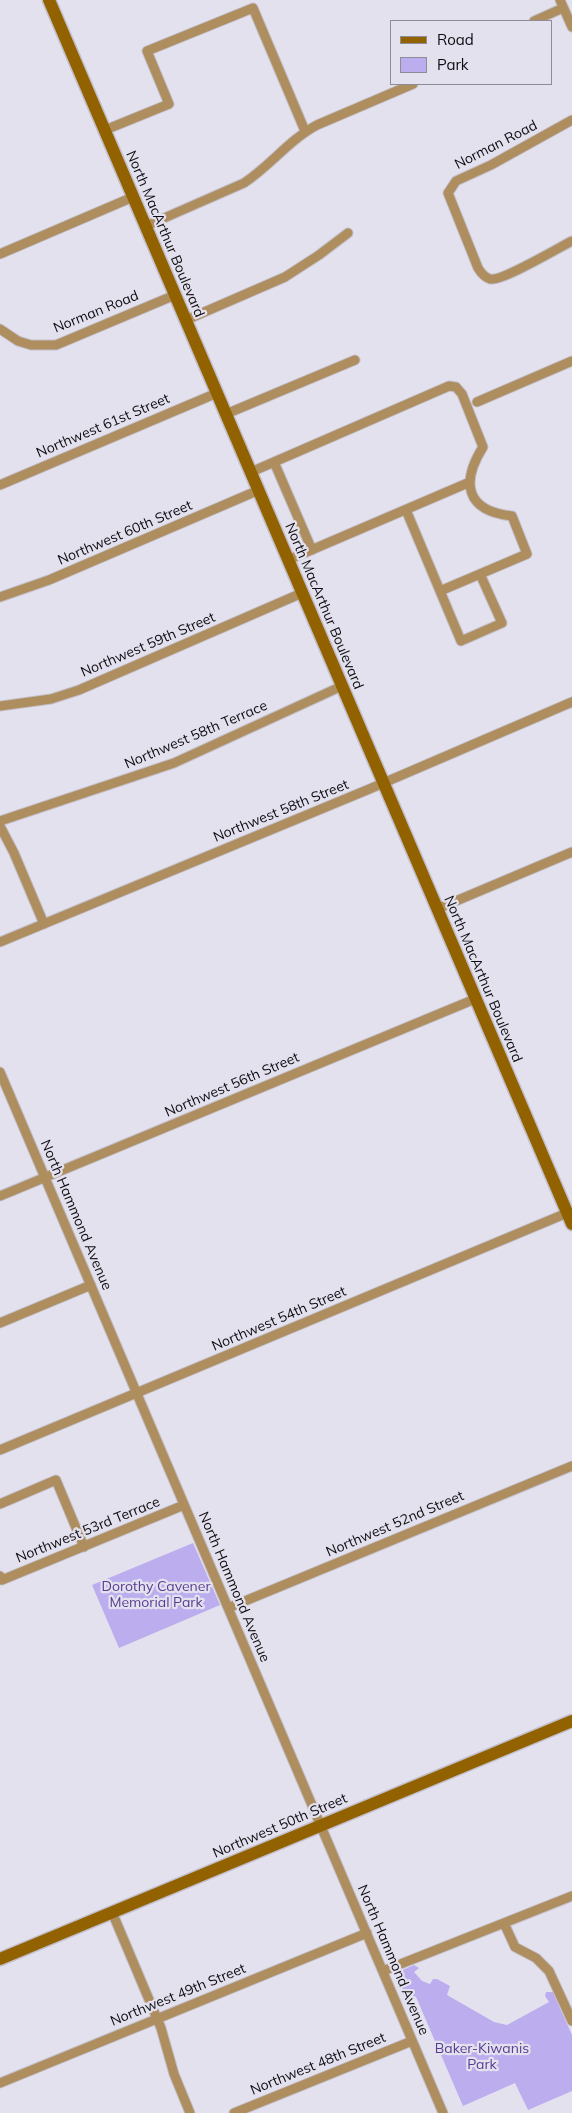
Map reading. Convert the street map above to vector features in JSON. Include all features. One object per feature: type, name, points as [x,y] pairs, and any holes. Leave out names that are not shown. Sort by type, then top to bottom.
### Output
[{"type":"main road","name":"North MacArthur Boulevard","points":[[49,0],[570,1219]]},
{"type":"main road","name":"Northwest 50th Street","points":[[0,1959],[572,1721]]},
{"type":"street","points":[[536,20],[562,4],[572,26]]},
{"type":"street","points":[[105,130],[169,104],[147,51],[252,8],[305,131]]},
{"type":"street","points":[[146,226],[244,183],[257,175],[305,131],[411,85]]},
{"type":"street","name":"Norman Road","points":[[572,120],[456,181],[448,193],[478,268],[483,275],[490,279],[505,276],[572,241]]},
{"type":"street","points":[[0,254],[133,198]]},
{"type":"street","points":[[186,320],[285,277],[319,256],[348,233]]},
{"type":"street","name":"Norman Road","points":[[0,329],[18,341],[32,345],[56,345],[175,294]]},
{"type":"street","points":[[226,414],[355,360]]},
{"type":"street","points":[[477,402],[541,376],[572,360]]},
{"type":"street","points":[[251,472],[449,386],[456,387],[462,394],[484,447],[470,472],[472,494],[482,507],[491,512],[512,516],[527,554],[440,591]]},
{"type":"street","name":"Northwest 61st Street","points":[[0,485],[217,393]]},
{"type":"street","points":[[274,462],[312,550]]},
{"type":"street","points":[[288,560],[470,482]]},
{"type":"street","name":"Northwest 60th Street","points":[[0,597],[50,580],[259,490]]},
{"type":"street","points":[[406,510],[461,641],[502,623],[480,574]]},
{"type":"street","name":"Northwest 59th Street","points":[[0,706],[50,699],[79,690],[302,593]]},
{"type":"street","name":"Northwest 58th Terrace","points":[[0,821],[174,762],[342,686]]},
{"type":"street","name":"Northwest 58th Street","points":[[0,942],[383,783],[572,702]]},
{"type":"street","points":[[0,826],[14,853],[44,924]]},
{"type":"street","points":[[437,909],[572,852]]},
{"type":"street","name":"Northwest 56th Street","points":[[0,1196],[476,998]]},
{"type":"street","name":"North Hammond Avenue","points":[[0,1072],[443,2113]]},
{"type":"street","name":"Northwest 54th Street","points":[[0,1450],[570,1219]]},
{"type":"street","points":[[0,1323],[91,1285]]},
{"type":"street","name":"Northwest 52nd Street","points":[[228,1608],[572,1466]]},
{"type":"street","points":[[0,1504],[56,1480],[84,1547]]},
{"type":"street","name":"Northwest 53rd Terrace","points":[[1,1578],[84,1547],[184,1505]]},
{"type":"street","points":[[383,1972],[572,1896]]},
{"type":"street","points":[[112,1912],[157,2019],[174,2074],[190,2113]]},
{"type":"street","points":[[504,1923],[515,1947],[536,1958],[549,1971],[572,2021]]},
{"type":"street","name":"Northwest 49th Street","points":[[0,2083],[367,1933]]},
{"type":"street","name":"Northwest 48th Street","points":[[234,2113],[412,2041]]},
{"type":"green space","name":"Dorothy Cavener Memorial Park","points":[[193,1543],[220,1605],[119,1648],[92,1585]]},
{"type":"green space","name":"Baker-Kiwanis Park","points":[[414,1965],[419,1968],[414,1972],[422,1981],[430,1984],[433,1979],[437,1979],[450,1986],[447,1995],[494,2022],[507,2025],[549,2002],[545,1996],[546,1992],[553,1992],[572,2035],[572,2091],[528,2110],[515,2083],[463,2106],[416,1997],[404,1992],[396,1973]]}]
